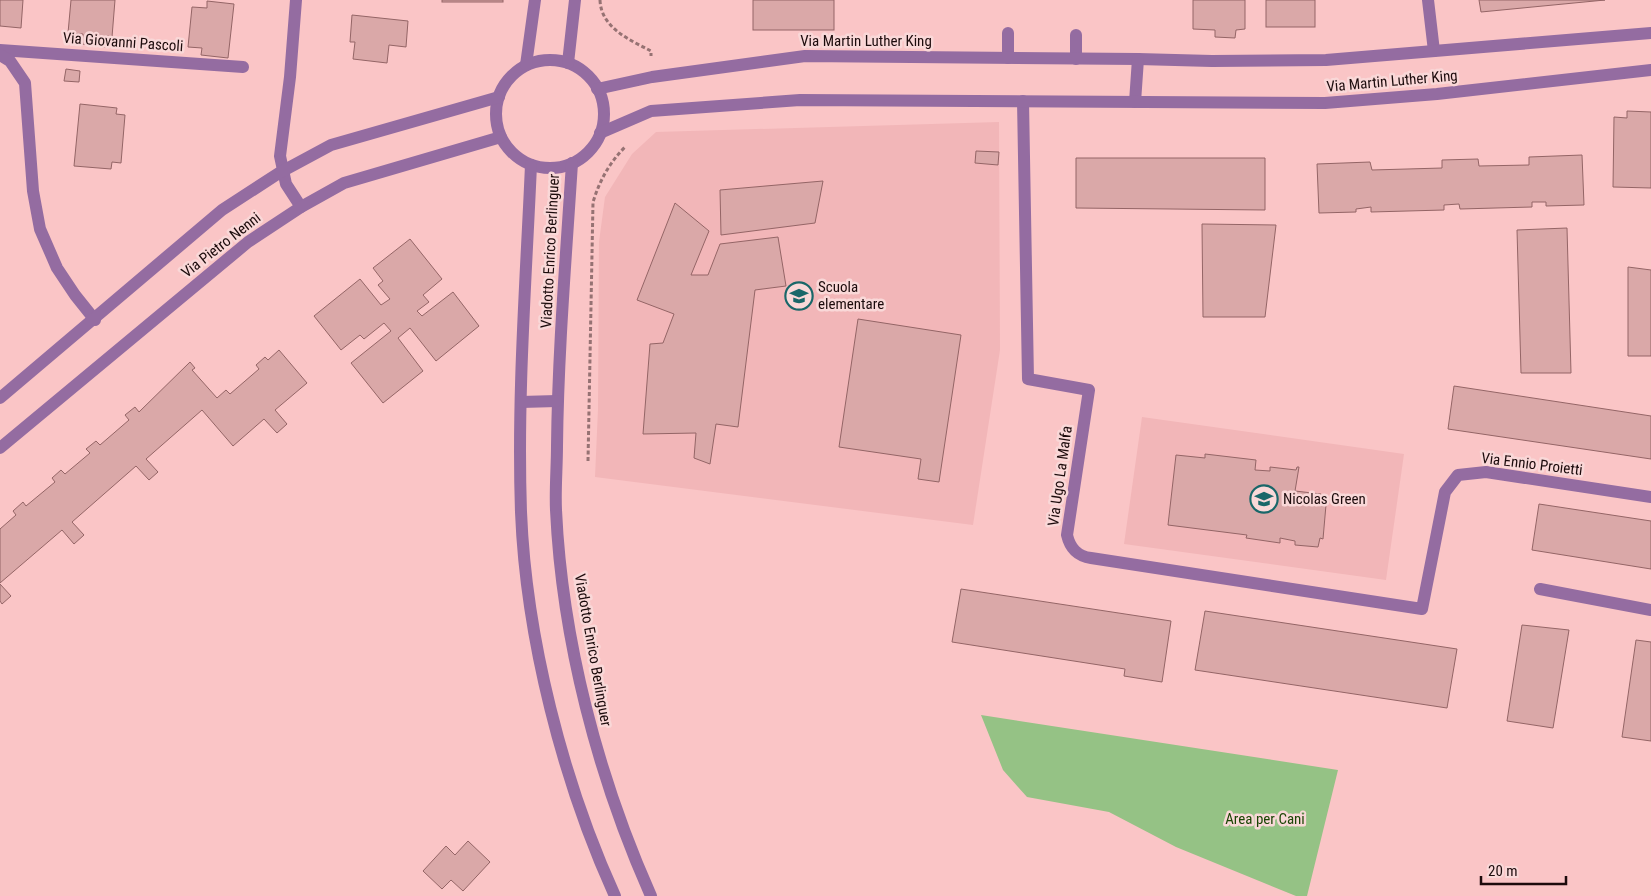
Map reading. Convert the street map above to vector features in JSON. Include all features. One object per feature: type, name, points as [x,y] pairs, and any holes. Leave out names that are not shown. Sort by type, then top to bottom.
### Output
[{"type":"street","points":[[296,0],[292,60],[280,156],[286,184],[301,206]]},
{"type":"street","points":[[526,66],[535,0]]},
{"type":"street","points":[[568,63],[575,0]]},
{"type":"street","points":[[1428,0],[1434,51]]},
{"type":"street","points":[[1008,33],[1008,58]]},
{"type":"street","name":"Via Martin Luther King","points":[[598,89],[652,76],[805,56],[1076,58],[1212,62],[1326,60],[1651,33]]},
{"type":"street","points":[[1076,35],[1076,58]]},
{"type":"street","name":"Via Giovanni Pascoli","points":[[0,50],[243,67]]},
{"type":"street","points":[[0,55],[10,60],[25,83],[33,191],[40,228],[57,268],[95,320]]},
{"type":"street","points":[[1135,102],[1138,59]]},
{"type":"street","points":[[547,60],[568,63],[585,73],[598,89],[603,103],[600,133],[584,156],[572,163],[558,167],[531,165],[514,153],[501,137],[497,124],[499,97],[505,84],[526,66],[547,60]]},
{"type":"street","name":"Via Martin Luther King","points":[[600,133],[651,111],[800,100],[1325,103],[1438,94],[1651,70]]},
{"type":"street","name":"Via Pietro Nenni","points":[[0,398],[95,320],[222,210],[283,170],[331,146],[499,97]]},
{"type":"street","name":"Via Ugo La Malfa","points":[[1023,101],[1028,379],[1089,390],[1067,535],[1072,548],[1084,557],[1422,609]]},
{"type":"street","name":"Via Pietro Nenni","points":[[0,448],[248,242],[301,206],[344,183],[501,137]]},
{"type":"street","name":"Viadotto Enrico Berlinguer","points":[[572,163],[557,400],[556,510],[566,607],[592,735],[640,871],[651,896]]},
{"type":"street","name":"Viadotto Enrico Berlinguer","points":[[531,165],[521,402],[522,514],[531,611],[557,739],[615,896]]},
{"type":"street","points":[[521,402],[557,400]]},
{"type":"street","name":"Via Ennio Proietti","points":[[1422,609],[1445,492],[1458,475],[1486,472],[1651,497]]},
{"type":"street","points":[[1540,589],[1651,610]]},
{"type":"path","points":[[600,0],[604,18],[613,28],[628,40],[651,51]]},
{"type":"path","points":[[588,461],[593,202],[602,176],[615,157],[630,142]]},
{"type":"shaded area","name":"Scuola elementare","points":[[999,122],[1000,350],[973,525],[595,477],[598,409],[599,242],[605,197],[632,154],[656,132]]},
{"type":"shaded area","name":"Nicolas Green","points":[[1142,417],[1404,454],[1386,580],[1124,544]]},
{"type":"green space","name":"Area per Cani","points":[[981,715],[1338,770],[1307,896],[1296,896],[1176,847],[1109,812],[1027,797],[1003,770]]},
{"type":"building","points":[[0,0],[23,0],[21,28],[0,26]]},
{"type":"building","points":[[71,0],[115,0],[112,37],[107,36],[106,47],[82,44],[83,34],[68,33]]},
{"type":"building","points":[[442,0],[503,0],[503,2],[442,2]]},
{"type":"building","points":[[753,0],[834,0],[834,30],[753,30]]},
{"type":"building","points":[[1193,0],[1245,0],[1245,29],[1236,30],[1235,38],[1215,37],[1215,30],[1193,29]]},
{"type":"building","points":[[1266,0],[1315,0],[1315,27],[1266,27]]},
{"type":"building","points":[[1479,0],[1605,0],[1481,12]]},
{"type":"building","points":[[207,1],[234,4],[228,58],[201,55],[202,48],[188,47],[192,7],[207,8]]},
{"type":"building","points":[[352,15],[408,21],[406,47],[389,45],[387,63],[353,59],[355,42],[350,42]]},
{"type":"building","points":[[66,69],[80,71],[79,82],[64,81]]},
{"type":"building","points":[[80,104],[117,108],[116,114],[125,115],[121,163],[112,162],[111,169],[74,166]]},
{"type":"building","points":[[1627,111],[1651,112],[1651,188],[1613,187],[1614,117],[1627,118]]},
{"type":"building","points":[[976,151],[999,152],[998,165],[975,163]]},
{"type":"building","points":[[1582,155],[1584,205],[1546,206],[1546,202],[1532,202],[1532,207],[1460,209],[1459,204],[1444,205],[1444,210],[1371,212],[1371,207],[1356,209],[1356,212],[1319,213],[1317,164],[1370,162],[1372,170],[1442,168],[1442,160],[1478,159],[1479,166],[1529,165],[1529,157]]},
{"type":"building","points":[[1076,158],[1265,158],[1265,210],[1076,208]]},
{"type":"building","points":[[823,181],[815,223],[721,235],[720,190]]},
{"type":"building","points":[[675,203],[709,231],[691,275],[708,275],[720,244],[778,237],[786,286],[755,290],[738,427],[716,424],[710,464],[694,458],[696,433],[643,434],[650,344],[663,343],[674,314],[637,300]]},
{"type":"building","points":[[1202,224],[1276,225],[1265,317],[1203,317]]},
{"type":"building","points":[[1567,228],[1571,373],[1521,373],[1517,230]]},
{"type":"building","points":[[410,239],[442,279],[423,295],[429,302],[417,311],[422,316],[453,292],[479,326],[436,361],[410,328],[398,338],[423,371],[383,403],[351,363],[391,331],[384,323],[364,339],[360,335],[341,350],[314,316],[360,279],[381,305],[390,299],[378,285],[383,281],[373,268]]},
{"type":"building","points":[[1628,267],[1651,270],[1651,356],[1628,356]]},
{"type":"building","points":[[858,319],[961,335],[939,482],[918,479],[921,459],[839,447]]},
{"type":"building","points":[[279,350],[307,383],[275,410],[287,424],[277,433],[264,419],[233,446],[202,410],[146,459],[158,472],[149,480],[136,466],[72,522],[84,535],[74,544],[62,530],[0,583],[0,529],[16,515],[13,511],[23,502],[26,506],[55,482],[52,478],[61,470],[65,474],[90,453],[86,449],[96,441],[100,445],[129,420],[125,415],[135,407],[139,412],[190,362],[195,368],[192,370],[217,398],[226,390],[230,394],[259,369],[256,365],[265,357],[268,360]]},
{"type":"building","points":[[1454,386],[1651,416],[1651,459],[1448,429]]},
{"type":"building","points":[[1205,454],[1256,460],[1255,470],[1270,471],[1270,467],[1296,470],[1299,467],[1295,491],[1321,494],[1320,505],[1326,505],[1323,539],[1320,538],[1318,547],[1295,545],[1295,541],[1280,538],[1280,543],[1246,538],[1247,535],[1168,525],[1176,455],[1205,458]]},
{"type":"building","points":[[1539,504],[1651,521],[1651,569],[1532,550]]},
{"type":"building","points":[[0,584],[11,596],[2,604],[0,601]]},
{"type":"building","points":[[961,589],[1171,621],[1162,682],[1124,676],[1125,669],[952,642]]},
{"type":"building","points":[[1205,611],[1457,649],[1447,708],[1195,670]]},
{"type":"building","points":[[1522,625],[1569,630],[1553,728],[1507,721]]},
{"type":"building","points":[[1636,640],[1651,642],[1651,741],[1622,737]]},
{"type":"building","points":[[468,841],[490,862],[463,891],[451,880],[442,889],[423,871],[446,846],[455,855]]},
{"type":"place","name":"Scuola elementare","points":[[799,296]]},
{"type":"place","name":"Nicolas Green","points":[[1264,499]]}]
